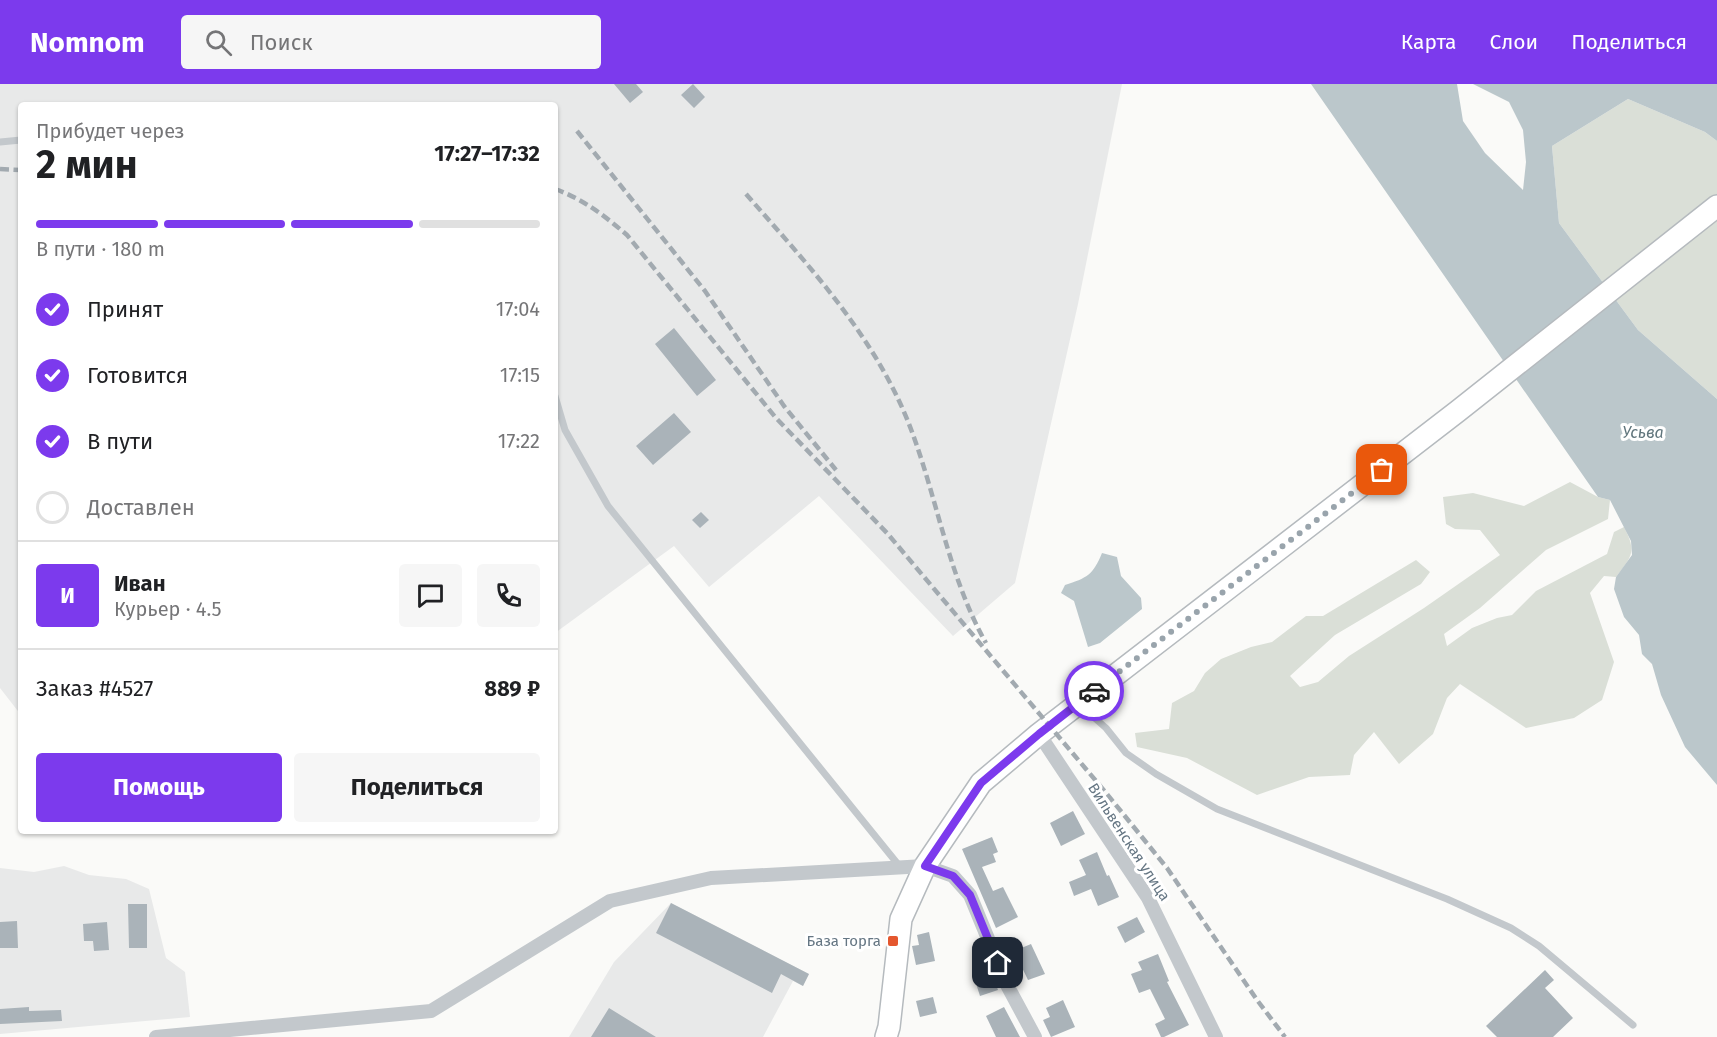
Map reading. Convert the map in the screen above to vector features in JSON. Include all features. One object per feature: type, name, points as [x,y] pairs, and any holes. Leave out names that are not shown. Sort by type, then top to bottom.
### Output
[{"type":"main road","points":[[886,1037],[890,1027],[901,919],[925,866],[981,783],[1078,703],[1458,411],[1717,206]]},
{"type":"street","name":"Вильвенская улица","points":[[1039,734],[1148,898],[1216,1037]]},
{"type":"street","points":[[156,1037],[431,1011],[610,901],[711,878],[925,866],[953,876],[970,895],[1007,985],[1035,1037]]},
{"type":"lane","points":[[0,142],[18,140]]},
{"type":"lane","points":[[558,406],[565,430],[608,506],[901,868]]},
{"type":"lane","points":[[1078,703],[1106,728],[1126,753],[1156,774],[1217,809],[1447,899],[1511,928],[1539,946],[1633,1025]]},
{"type":"shaded area","points":[[0,84],[1122,84],[1078,304],[1015,583],[953,636],[819,496],[709,587],[674,546],[558,631],[558,102],[18,102],[18,711],[0,688]]},
{"type":"shaded area","points":[[1628,99],[1705,132],[1717,141],[1717,399],[1638,330],[1559,223],[1552,146]]},
{"type":"shaded area","points":[[1570,482],[1598,497],[1610,500],[1608,519],[1546,550],[1480,608],[1444,634],[1447,646],[1472,628],[1512,615],[1536,591],[1607,554],[1614,532],[1624,527],[1631,548],[1629,559],[1616,577],[1604,576],[1590,593],[1614,662],[1602,700],[1574,718],[1526,728],[1460,684],[1447,698],[1433,734],[1399,764],[1374,732],[1354,755],[1350,775],[1309,777],[1257,795],[1187,758],[1137,747],[1135,733],[1169,729],[1172,703],[1194,691],[1205,673],[1221,659],[1251,647],[1272,642],[1306,616],[1323,616],[1416,560],[1430,572],[1421,584],[1335,635],[1290,676],[1300,687],[1318,682],[1349,656],[1424,608],[1500,555],[1480,530],[1455,529],[1446,524],[1443,497],[1473,493],[1524,506]]},
{"type":"shaded area","points":[[64,866],[89,875],[126,879],[149,889],[166,958],[185,972],[190,1017],[0,1034],[0,868],[34,872]]},
{"type":"shaded area","points":[[671,903],[809,974],[803,986],[793,981],[763,1037],[569,1037],[614,962]]},
{"type":"water","name":"Усьва","points":[[1311,84],[1457,84],[1463,121],[1485,153],[1523,190],[1526,162],[1523,130],[1509,102],[1473,84],[1717,84],[1717,141],[1705,132],[1628,99],[1552,146],[1559,223],[1638,330],[1717,399],[1717,785],[1685,747],[1661,695],[1652,664],[1642,654],[1639,635],[1624,617],[1614,589],[1616,577],[1632,555],[1631,541],[1610,500],[1598,497]]},
{"type":"water","points":[[1102,553],[1117,557],[1121,576],[1141,598],[1142,609],[1100,643],[1088,647],[1074,601],[1061,593],[1065,585],[1088,575],[1096,566]]},
{"type":"building","points":[[614,84],[636,84],[643,92],[630,103]]},
{"type":"building","points":[[693,84],[705,97],[694,108],[681,95]]},
{"type":"building","points":[[674,328],[716,380],[697,396],[655,344]]},
{"type":"building","points":[[674,413],[691,432],[653,465],[636,446]]},
{"type":"building","points":[[701,512],[709,520],[700,528],[692,520]]},
{"type":"building","points":[[1073,811],[1085,834],[1061,846],[1050,823]]},
{"type":"building","points":[[992,837],[998,852],[993,854],[996,862],[982,867],[993,891],[1003,887],[1018,917],[996,928],[962,849]]},
{"type":"building","points":[[1097,852],[1119,897],[1098,906],[1091,889],[1074,896],[1069,882],[1086,875],[1079,860]]},
{"type":"building","points":[[671,903],[809,974],[803,986],[781,974],[772,993],[656,933]]},
{"type":"building","points":[[128,904],[147,904],[147,948],[129,948]]},
{"type":"building","points":[[1137,917],[1145,932],[1125,943],[1117,927]]},
{"type":"building","points":[[17,921],[18,948],[0,948],[0,922]]},
{"type":"building","points":[[107,922],[109,950],[94,951],[93,941],[84,941],[83,924]]},
{"type":"building","points":[[929,932],[935,961],[916,965],[912,946],[919,945],[917,935]]},
{"type":"building","points":[[1031,944],[1045,974],[1028,980],[1014,951]]},
{"type":"building","points":[[1158,954],[1169,981],[1167,982],[1189,1025],[1164,1037],[1161,1037],[1155,1024],[1165,1019],[1150,989],[1139,993],[1131,974],[1142,970],[1138,962]]},
{"type":"building","points":[[989,965],[998,990],[980,996],[972,971]]},
{"type":"building","points":[[1545,970],[1554,980],[1545,988],[1573,1018],[1553,1037],[1497,1037],[1486,1026]]},
{"type":"building","points":[[933,997],[937,1013],[920,1017],[916,1001]]},
{"type":"building","points":[[1063,1000],[1075,1027],[1051,1037],[1043,1020],[1050,1017],[1046,1008]]},
{"type":"building","points":[[29,1007],[29,1011],[61,1010],[62,1021],[0,1024],[0,1009]]},
{"type":"building","points":[[1004,1007],[1020,1037],[996,1037],[986,1016]]},
{"type":"building","points":[[609,1008],[656,1037],[591,1037]]},
{"type":"railway","points":[[577,131],[705,291],[784,406],[836,470]]},
{"type":"railway","points":[[0,169],[18,170]]},
{"type":"railway","points":[[558,190],[593,209],[627,235],[776,418],[887,533],[1167,868],[1285,1037]]},
{"type":"railway","points":[[746,194],[838,302],[877,360],[894,391],[919,451],[962,591],[986,643]]},
{"type":"way so far","points":[[1094,691],[1382,470]]},
{"type":"place","name":"База торга","points":[[893,941]]},
{"type":"route","points":[[998,963],[970,895],[953,876],[925,866],[981,783],[1094,691]]}]
